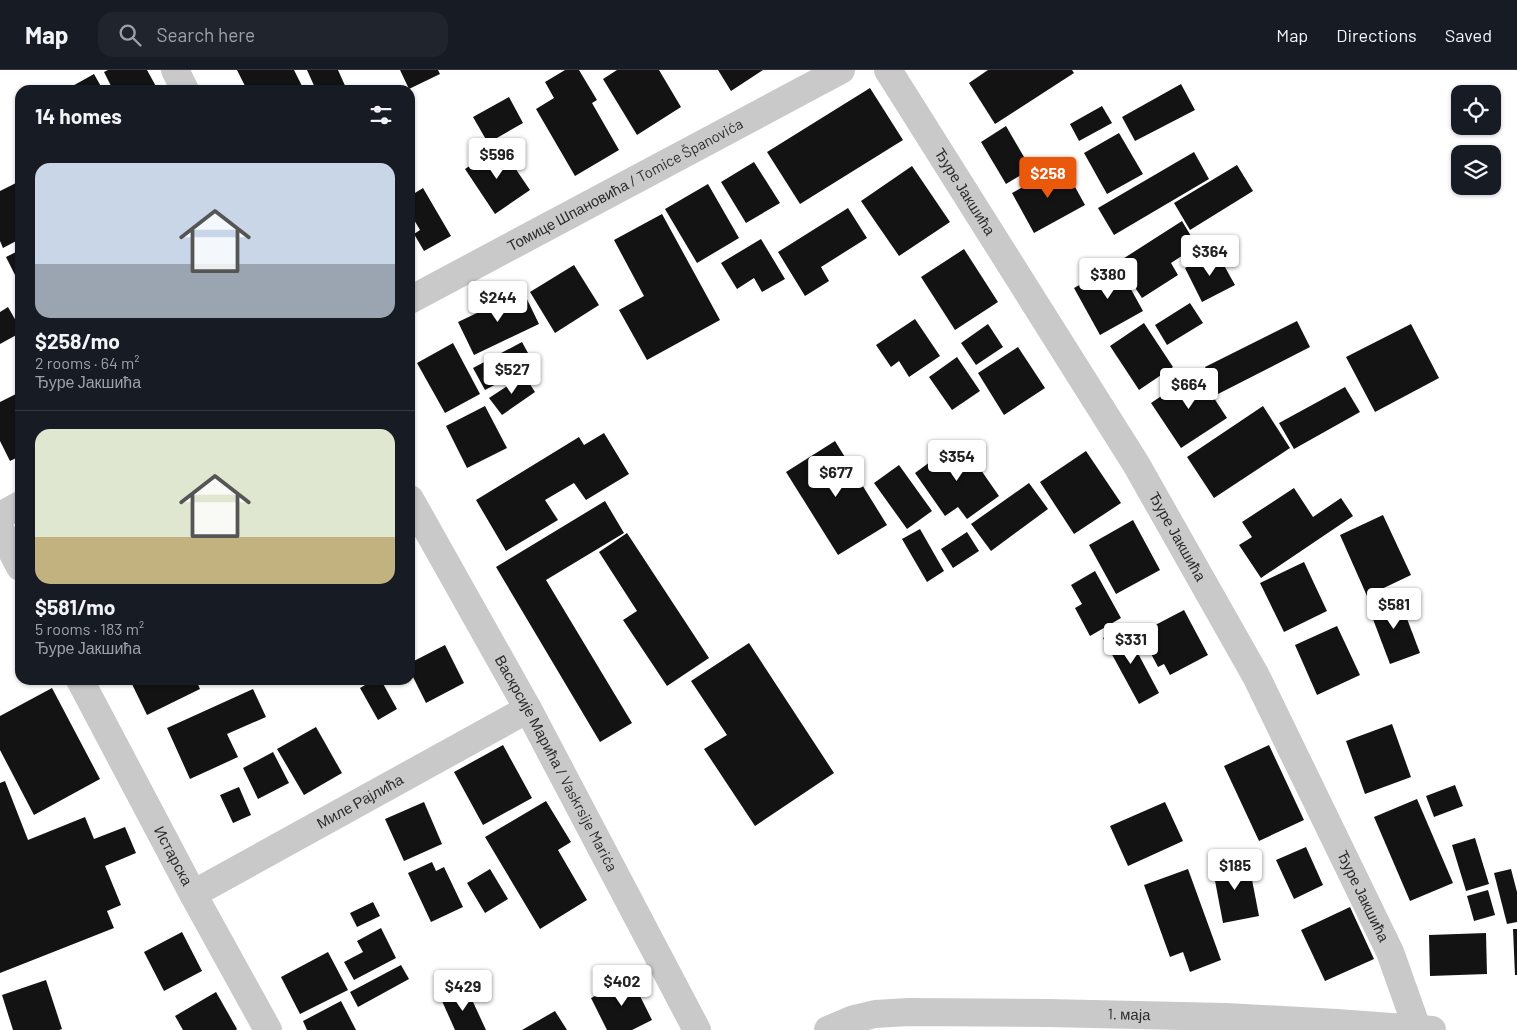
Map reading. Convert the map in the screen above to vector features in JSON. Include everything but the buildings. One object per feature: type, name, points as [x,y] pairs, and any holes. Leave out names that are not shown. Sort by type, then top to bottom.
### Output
[{"type":"street","name":"Томице Шпановића / Tomice Španovića","points":[[415,297],[840,70]]},
{"type":"street","name":"Ђуре Јакшића","points":[[888,70],[1136,464],[1256,676],[1390,952],[1424,1029]]},
{"type":"street","points":[[0,516],[15,508]]},
{"type":"street","name":"Васкрсије Марића / Vaskrsije Marića","points":[[415,509],[528,709],[697,1030]]},
{"type":"street","points":[[0,530],[15,558]]},
{"type":"street","name":"Истарска","points":[[83,685],[193,894],[268,1030]]},
{"type":"street","name":"Миле Рајлића","points":[[193,894],[528,709]]},
{"type":"street","name":"1. маја","points":[[828,1030],[854,1019],[875,1014],[909,1012],[1207,1017],[1337,1026],[1424,1029]]}]
